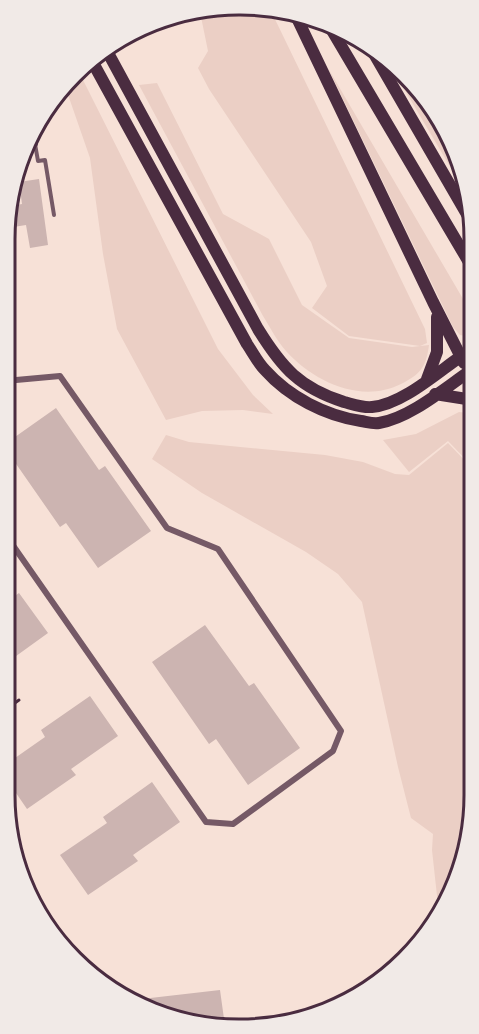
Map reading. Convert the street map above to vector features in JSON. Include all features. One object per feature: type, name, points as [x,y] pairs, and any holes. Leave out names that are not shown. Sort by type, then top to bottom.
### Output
[{"type":"highway","points":[[300,23],[464,362]]},
{"type":"highway","points":[[336,37],[464,254]]},
{"type":"highway","points":[[109,57],[252,319],[277,359],[295,377],[321,395],[351,404],[372,407],[404,395],[460,357]]},
{"type":"highway","points":[[380,65],[461,204]]},
{"type":"highway","points":[[95,67],[247,344],[266,371],[290,392],[315,408],[349,419],[378,423],[397,417],[464,378]]},
{"type":"highway","points":[[426,381],[434,361],[438,341],[437,319],[433,302]]},
{"type":"highway","points":[[435,394],[464,399]]},
{"type":"street","points":[[15,380],[60,376],[167,528],[218,549],[341,731],[333,751],[233,824],[206,822],[15,550]]},
{"type":"lane","points":[[35,146],[38,161],[45,160],[54,215]]},
{"type":"path","points":[[15,703],[19,700]]},
{"type":"shaded area","points":[[225,15],[274,18],[425,329],[427,343],[420,346],[349,336],[312,308],[327,286],[311,242],[209,89],[198,68],[208,51],[201,18]]},
{"type":"shaded area","points":[[328,68],[464,301],[464,336],[460,335],[453,327]]},
{"type":"shaded area","points":[[83,79],[218,349],[253,395],[273,414],[243,410],[202,411],[166,420],[117,329],[103,254],[90,158],[68,95]]},
{"type":"shaded area","points":[[157,83],[223,214],[269,239],[302,305],[349,338],[412,347],[429,345],[426,359],[418,373],[386,390],[354,391],[339,387],[310,372],[286,351],[263,316],[139,85]]},
{"type":"shaded area","points":[[401,84],[418,103],[434,127],[454,173]]},
{"type":"shaded area","points":[[459,412],[464,413],[464,458],[448,441],[409,472],[383,440],[416,434]]},
{"type":"shaded area","points":[[166,435],[189,442],[325,455],[363,462],[395,474],[409,475],[448,443],[464,460],[464,809],[460,838],[452,867],[438,900],[432,850],[433,834],[411,818],[362,602],[338,574],[306,552],[202,493],[152,459]]},
{"type":"building","points":[[39,179],[48,245],[30,248],[26,225],[15,227],[18,205],[22,204],[20,191],[23,181]]},
{"type":"building","points":[[56,408],[99,470],[105,466],[151,531],[98,568],[66,523],[60,527],[15,462],[15,437]]},
{"type":"building","points":[[19,593],[48,633],[15,657],[15,596]]},
{"type":"building","points":[[205,625],[249,686],[254,683],[300,748],[248,785],[216,739],[209,744],[152,662]]},
{"type":"building","points":[[90,696],[118,736],[71,769],[76,775],[27,809],[15,792],[15,758],[45,737],[41,730]]},
{"type":"building","points":[[152,782],[180,822],[133,855],[138,861],[88,895],[60,855],[107,823],[103,817]]},
{"type":"building","points":[[220,990],[224,1019],[196,1015],[146,999]]}]
